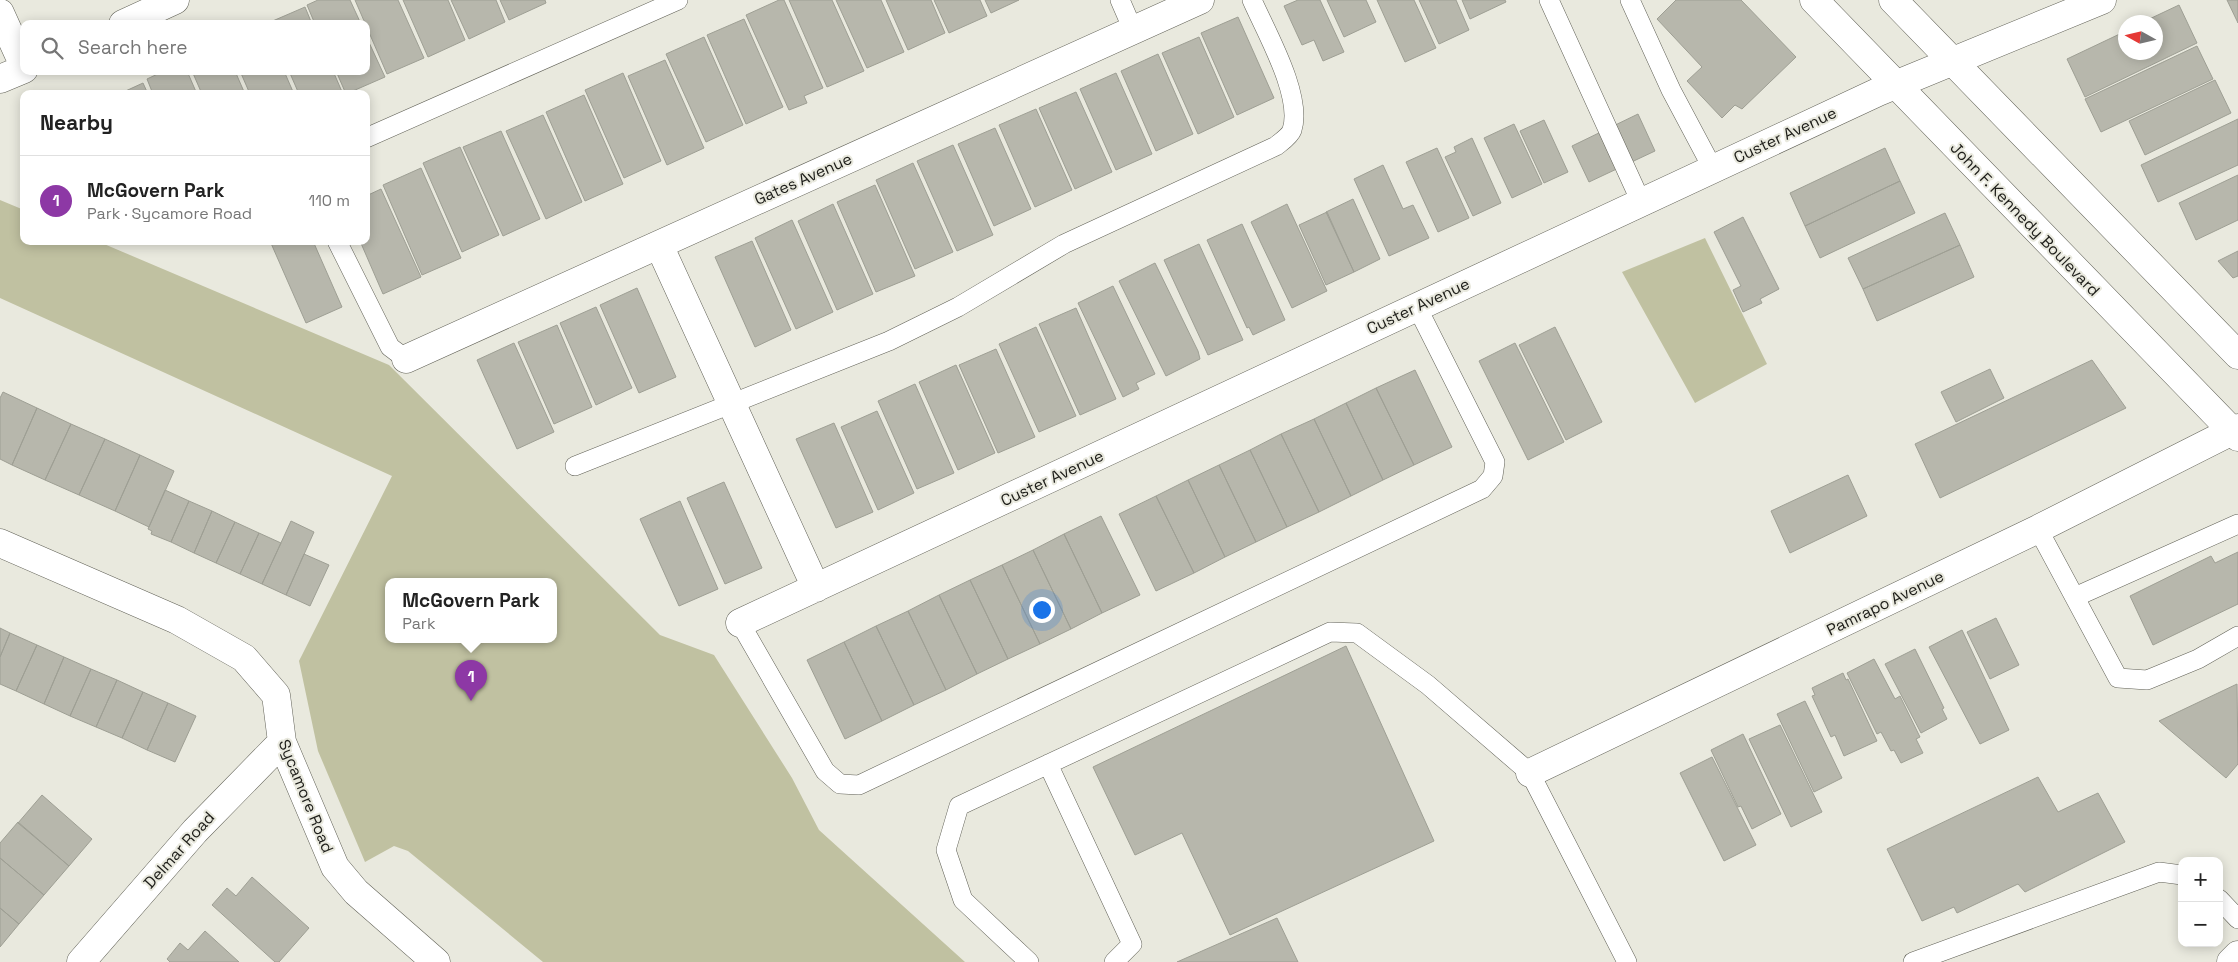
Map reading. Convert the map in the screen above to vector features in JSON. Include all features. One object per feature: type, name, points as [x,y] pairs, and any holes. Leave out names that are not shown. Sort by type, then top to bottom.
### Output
[{"type":"street","points":[[132,20],[175,0]]},
{"type":"street","name":"Gates Avenue","points":[[406,359],[1200,0]]},
{"type":"street","name":"John F. Kennedy Boulevard","points":[[1814,0],[2236,432]]},
{"type":"street","points":[[1893,0],[2238,356]]},
{"type":"street","name":"Custer Avenue","points":[[740,623],[1641,202],[1896,85],[2102,0]]},
{"type":"street","points":[[0,13],[20,58]]},
{"type":"street","points":[[0,79],[20,69]]},
{"type":"street","points":[[659,244],[816,588]]},
{"type":"street","name":"Pamrapo Avenue","points":[[1530,773],[2236,432]]},
{"type":"street","name":"Sycamore Road","points":[[0,543],[177,620],[244,658],[276,696],[282,742],[335,867],[356,892],[436,962]]},
{"type":"street","name":"Delmar Road","points":[[81,962],[194,830],[282,742]]},
{"type":"street","points":[[2231,962],[2238,955]]},
{"type":"lane","points":[[370,136],[678,0]]},
{"type":"lane","points":[[1120,0],[1134,30]]},
{"type":"lane","points":[[575,466],[889,340],[958,308],[1064,244],[1276,146],[1292,132],[1294,116],[1288,82],[1252,0]]},
{"type":"lane","points":[[1549,0],[1641,202]]},
{"type":"lane","points":[[1630,0],[1671,90],[1713,169]]},
{"type":"lane","points":[[339,245],[390,347],[406,359]]},
{"type":"lane","points":[[740,623],[825,771],[840,784],[859,785],[868,781],[1482,489],[1493,476],[1495,462],[1417,307]]},
{"type":"lane","points":[[2075,597],[2238,524]]},
{"type":"lane","points":[[2038,529],[2118,678],[2147,680],[2198,659],[2238,636]]},
{"type":"lane","points":[[1030,962],[963,900],[946,850],[959,806],[1330,632],[1357,633],[1428,685],[1530,773],[1627,962]]},
{"type":"lane","points":[[1048,764],[1132,944],[1114,962]]},
{"type":"lane","points":[[1913,962],[2159,872],[2178,874]]},
{"type":"lane","points":[[2221,902],[2238,919]]},
{"type":"green space","points":[[0,200],[20,208],[20,245],[106,245],[389,365],[660,635],[714,655],[792,778],[819,830],[965,962],[543,962],[408,851],[394,846],[365,862],[318,751],[299,661],[392,476],[0,298]]},
{"type":"green space","points":[[1705,238],[1767,364],[1695,403],[1622,272]]},
{"type":"building","points":[[318,0],[350,0],[359,20],[313,20],[307,5]]},
{"type":"building","points":[[355,0],[398,0],[424,58],[387,74],[370,35],[370,20],[364,20]]},
{"type":"building","points":[[403,0],[448,0],[465,40],[428,57]]},
{"type":"building","points":[[451,0],[496,0],[505,22],[469,39]]},
{"type":"building","points":[[500,0],[545,0],[546,3],[509,20]]},
{"type":"building","points":[[779,0],[784,0],[823,88],[804,96],[807,103],[789,110],[746,15]]},
{"type":"building","points":[[789,0],[832,0],[864,71],[827,87]]},
{"type":"building","points":[[836,0],[881,0],[904,52],[867,68]]},
{"type":"building","points":[[886,0],[931,0],[945,33],[908,50]]},
{"type":"building","points":[[934,0],[980,0],[987,16],[949,33]]},
{"type":"building","points":[[985,0],[1019,0],[991,13]]},
{"type":"building","points":[[1298,0],[1320,0],[1344,52],[1323,61],[1314,40],[1302,45],[1284,6]]},
{"type":"building","points":[[1327,0],[1366,0],[1376,22],[1344,37]]},
{"type":"building","points":[[1377,0],[1414,0],[1436,48],[1405,62]]},
{"type":"building","points":[[1419,0],[1456,0],[1469,30],[1439,44]]},
{"type":"building","points":[[1462,0],[1505,0],[1506,2],[1470,19]]},
{"type":"building","points":[[1676,0],[1741,0],[1796,57],[1742,109],[1735,105],[1722,118],[1687,81],[1702,67],[1657,19]]},
{"type":"building","points":[[2227,0],[2238,0],[2238,23]]},
{"type":"building","points":[[2179,5],[2197,43],[2163,59],[2163,15],[2158,15]]},
{"type":"building","points":[[305,7],[310,20],[275,20]]},
{"type":"building","points":[[1238,17],[1274,98],[1237,115],[1201,33]]},
{"type":"building","points":[[744,19],[783,107],[746,124],[707,35]]},
{"type":"building","points":[[2118,35],[2118,60],[2162,60],[2085,97],[2067,59]]},
{"type":"building","points":[[704,37],[743,125],[706,142],[666,54]]},
{"type":"building","points":[[1199,37],[1234,117],[1198,134],[1162,53]]},
{"type":"building","points":[[370,45],[385,77],[355,90],[344,90],[338,75],[370,75]]},
{"type":"building","points":[[2197,46],[2213,79],[2101,132],[2085,99]]},
{"type":"building","points":[[1158,54],[1193,134],[1156,151],[1121,71]]},
{"type":"building","points":[[665,60],[704,148],[667,165],[628,76]]},
{"type":"building","points":[[623,73],[661,161],[624,178],[585,90]]},
{"type":"building","points":[[1116,73],[1152,154],[1116,170],[1080,89]]},
{"type":"building","points":[[156,75],[189,75],[195,90],[151,90],[147,79]]},
{"type":"building","points":[[194,75],[237,75],[243,90],[200,90]]},
{"type":"building","points":[[242,75],[286,75],[292,90],[248,90]]},
{"type":"building","points":[[291,75],[335,75],[341,90],[297,90]]},
{"type":"building","points":[[2215,80],[2231,113],[2145,155],[2129,121]]},
{"type":"building","points":[[143,83],[146,90],[128,90]]},
{"type":"building","points":[[1076,92],[1112,172],[1075,189],[1039,108]]},
{"type":"building","points":[[584,95],[623,184],[585,201],[546,112]]},
{"type":"building","points":[[1036,109],[1072,190],[1035,207],[999,125]]},
{"type":"building","points":[[1638,114],[1655,151],[1589,182],[1572,146]]},
{"type":"building","points":[[543,115],[582,202],[546,219],[506,131]]},
{"type":"building","points":[[2238,119],[2238,165],[2158,202],[2141,165]]},
{"type":"building","points":[[1544,120],[1568,172],[1544,183],[1520,131]]},
{"type":"building","points":[[1514,124],[1542,184],[1512,198],[1484,138]]},
{"type":"building","points":[[995,128],[1031,209],[994,226],[958,144]]},
{"type":"building","points":[[501,131],[540,219],[503,236],[463,147]]},
{"type":"building","points":[[1472,138],[1501,203],[1473,216],[1445,157],[1456,152],[1454,147]]},
{"type":"building","points":[[953,145],[993,235],[957,251],[917,161]]},
{"type":"building","points":[[460,147],[499,235],[462,252],[423,163]]},
{"type":"building","points":[[1437,148],[1469,218],[1438,232],[1406,162]]},
{"type":"building","points":[[1885,148],[1900,181],[1805,226],[1790,193]]},
{"type":"building","points":[[913,163],[953,252],[915,269],[876,180]]},
{"type":"building","points":[[1383,165],[1403,209],[1413,205],[1429,238],[1389,256],[1354,179]]},
{"type":"building","points":[[421,168],[461,258],[422,275],[383,185]]},
{"type":"building","points":[[2238,175],[2238,220],[2196,240],[2179,203]]},
{"type":"building","points":[[1900,181],[1915,213],[1820,258],[1805,226]]},
{"type":"building","points":[[875,185],[915,276],[876,292],[837,202]]},
{"type":"building","points":[[381,189],[421,277],[383,294],[362,245],[370,245],[370,194]]},
{"type":"building","points":[[1353,199],[1380,259],[1354,272],[1326,212]]},
{"type":"building","points":[[833,204],[873,294],[837,310],[798,221]]},
{"type":"building","points":[[1287,204],[1327,291],[1292,308],[1251,222]]},
{"type":"building","points":[[1327,212],[1354,272],[1326,285],[1299,225]]},
{"type":"building","points":[[1945,213],[1960,245],[1863,289],[1848,258]]},
{"type":"building","points":[[1743,217],[1779,289],[1760,299],[1762,303],[1743,312],[1733,290],[1741,286],[1714,232]]},
{"type":"building","points":[[792,220],[833,312],[796,329],[755,238]]},
{"type":"building","points":[[1242,224],[1285,320],[1253,335],[1249,327],[1247,328],[1207,240]]},
{"type":"building","points":[[752,241],[791,330],[755,347],[715,257]]},
{"type":"building","points":[[1199,244],[1243,340],[1208,355],[1164,260]]},
{"type":"building","points":[[272,245],[315,245],[342,307],[306,323]]},
{"type":"building","points":[[1960,245],[1974,277],[1877,321],[1863,289]]},
{"type":"building","points":[[2238,251],[2238,276],[2233,278],[2218,261]]},
{"type":"building","points":[[1155,263],[1198,351],[1200,359],[1166,376],[1119,281]]},
{"type":"building","points":[[1113,286],[1155,374],[1136,383],[1139,389],[1123,397],[1078,303]]},
{"type":"building","points":[[637,288],[676,377],[639,393],[600,305]]},
{"type":"building","points":[[596,307],[632,388],[596,405],[560,323]]},
{"type":"building","points":[[1076,308],[1116,399],[1080,415],[1039,324]]},
{"type":"building","points":[[557,325],[592,407],[554,424],[518,342]]},
{"type":"building","points":[[1036,327],[1076,416],[1039,432],[999,344]]},
{"type":"building","points":[[1555,327],[1602,422],[1566,440],[1519,345]]},
{"type":"building","points":[[514,343],[554,432],[517,449],[477,360]]},
{"type":"building","points":[[1515,343],[1564,442],[1528,460],[1479,361]]},
{"type":"building","points":[[996,349],[1035,437],[998,453],[959,365]]},
{"type":"building","points":[[2092,360],[2126,408],[1940,498],[1915,444]]},
{"type":"building","points":[[956,365],[995,453],[958,470],[919,382]]},
{"type":"building","points":[[1990,369],[2004,398],[1956,422],[1941,392]]},
{"type":"building","points":[[1415,370],[1452,447],[1414,465],[1376,388]]},
{"type":"building","points":[[915,384],[954,473],[917,489],[878,401]]},
{"type":"building","points":[[1376,388],[1414,465],[1383,480],[1346,403]]},
{"type":"building","points":[[3,392],[37,408],[12,465],[0,459],[0,398]]},
{"type":"building","points":[[1346,403],[1383,480],[1351,496],[1314,419]]},
{"type":"building","points":[[37,408],[71,424],[45,480],[12,465]]},
{"type":"building","points":[[877,411],[914,493],[878,510],[841,427]]},
{"type":"building","points":[[1314,419],[1351,496],[1319,512],[1281,434]]},
{"type":"building","points":[[834,423],[873,512],[836,528],[796,439]]},
{"type":"building","points":[[71,424],[105,439],[79,495],[45,480]]},
{"type":"building","points":[[1281,434],[1319,512],[1287,527],[1250,450]]},
{"type":"building","points":[[105,439],[140,455],[115,511],[79,495]]},
{"type":"building","points":[[1250,450],[1287,527],[1256,542],[1219,465]]},
{"type":"building","points":[[140,455],[174,471],[149,527],[115,511]]},
{"type":"building","points":[[1219,465],[1256,542],[1225,557],[1188,480]]},
{"type":"building","points":[[1848,475],[1867,516],[1790,553],[1771,511]]},
{"type":"building","points":[[1188,480],[1225,557],[1194,573],[1156,496]]},
{"type":"building","points":[[724,482],[762,568],[725,584],[687,498]]},
{"type":"building","points":[[165,490],[189,501],[171,542],[151,534],[152,531],[148,529]]},
{"type":"building","points":[[1156,496],[1194,573],[1156,591],[1119,514]]},
{"type":"building","points":[[189,501],[212,511],[194,553],[171,542]]},
{"type":"building","points":[[680,501],[718,589],[679,606],[640,519]]},
{"type":"building","points":[[212,511],[235,522],[216,563],[194,553]]},
{"type":"building","points":[[1101,516],[1140,595],[1102,613],[1064,534]]},
{"type":"building","points":[[291,521],[314,532],[286,595],[262,584]]},
{"type":"building","points":[[235,522],[259,533],[240,574],[216,563]]},
{"type":"building","points":[[259,533],[281,543],[262,584],[240,574]]},
{"type":"building","points":[[1064,534],[1102,613],[1071,629],[1033,550]]},
{"type":"building","points":[[1033,550],[1071,629],[1040,644],[1002,565]]},
{"type":"building","points":[[2238,552],[2238,604],[2153,645],[2130,596],[2211,556],[2215,563]]},
{"type":"building","points":[[304,554],[329,565],[310,606],[286,595]]},
{"type":"building","points":[[1002,565],[1040,644],[1008,659],[970,580]]},
{"type":"building","points":[[970,580],[1008,659],[977,674],[939,595]]},
{"type":"building","points":[[939,595],[977,674],[946,690],[908,611]]},
{"type":"building","points":[[908,611],[946,690],[914,705],[876,626]]},
{"type":"building","points":[[1996,618],[2019,665],[1990,679],[1967,632]]},
{"type":"building","points":[[876,626],[914,705],[882,721],[844,642]]},
{"type":"building","points":[[0,628],[10,633],[0,657]]},
{"type":"building","points":[[1962,630],[2009,730],[1980,744],[1929,647]]},
{"type":"building","points":[[10,633],[37,645],[16,691],[0,684],[0,657]]},
{"type":"building","points":[[844,642],[882,721],[845,739],[807,660]]},
{"type":"building","points":[[37,645],[64,657],[44,704],[16,691]]},
{"type":"building","points":[[1346,646],[1434,841],[1230,935],[1182,833],[1135,855],[1093,767]]},
{"type":"building","points":[[1915,649],[1944,708],[1942,709],[1947,719],[1921,733],[1885,664]]},
{"type":"building","points":[[64,657],[91,669],[70,716],[44,704]]},
{"type":"building","points":[[1874,659],[1895,699],[1900,696],[1920,737],[1916,739],[1923,753],[1901,763],[1894,750],[1891,751],[1881,732],[1877,734],[1847,673]]},
{"type":"building","points":[[91,669],[117,680],[96,727],[70,716]]},
{"type":"building","points":[[1843,673],[1846,680],[1848,679],[1877,741],[1844,756],[1835,735],[1831,737],[1812,696],[1815,695],[1812,688]]},
{"type":"building","points":[[117,680],[143,692],[122,738],[96,727]]},
{"type":"building","points":[[2237,684],[2238,764],[2226,778],[2159,721]]},
{"type":"building","points":[[143,692],[168,703],[147,750],[122,738]]},
{"type":"building","points":[[1805,701],[1842,778],[1814,792],[1777,714]]},
{"type":"building","points":[[168,703],[196,716],[175,762],[147,750]]},
{"type":"building","points":[[1780,725],[1822,812],[1791,827],[1749,739]]},
{"type":"building","points":[[1743,734],[1781,814],[1752,829],[1741,806],[1738,807],[1711,750]]},
{"type":"building","points":[[1712,757],[1756,845],[1724,861],[1680,773]]},
{"type":"building","points":[[2038,777],[2058,812],[2098,793],[2125,842],[2025,892],[2018,884],[1957,913],[1954,907],[1922,921],[1887,849]]},
{"type":"building","points":[[42,795],[92,839],[69,866],[18,823]]},
{"type":"building","points":[[18,822],[69,866],[44,895],[0,858],[0,843]]},
{"type":"building","points":[[0,858],[44,895],[19,924],[0,908]]},
{"type":"building","points":[[252,877],[309,928],[279,962],[275,962],[212,905],[227,888],[236,896]]},
{"type":"building","points":[[0,908],[19,924],[0,947]]},
{"type":"building","points":[[1277,918],[1298,962],[1177,962]]},
{"type":"building","points":[[205,931],[239,962],[170,962],[167,959],[180,943],[188,950]]},
{"type":"place","name":"McGovern Park","points":[[471,701]]}]
